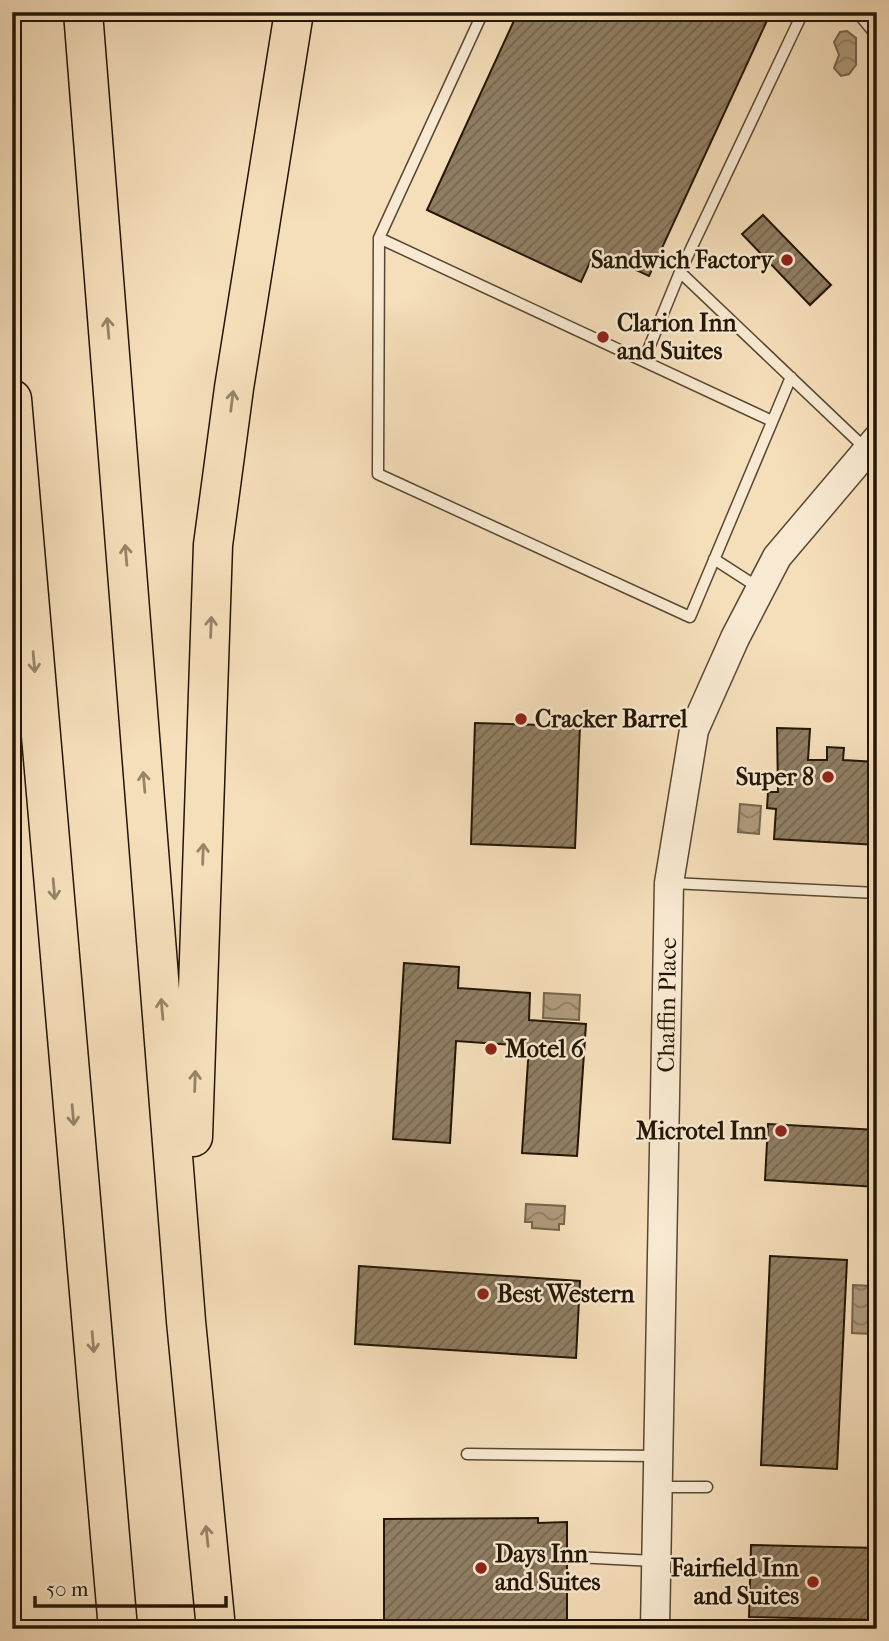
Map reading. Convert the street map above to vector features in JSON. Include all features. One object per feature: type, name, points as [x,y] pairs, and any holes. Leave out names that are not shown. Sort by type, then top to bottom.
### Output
[{"type":"highway","points":[[83,12],[186,1321],[216,1629]]},
{"type":"highway","points":[[186,1321],[214,545],[234,388],[294,12]]},
{"type":"highway","points":[[13,417],[118,1629]]},
{"type":"street","name":"Chaffin Place","points":[[655,1629],[669,883],[694,730],[777,556],[874,449]]},
{"type":"lane","points":[[483,12],[379,237],[378,474],[690,617],[791,377]]},
{"type":"lane","points":[[644,360],[680,272],[803,12]]},
{"type":"lane","points":[[857,12],[877,36]]},
{"type":"lane","points":[[379,237],[772,422]]},
{"type":"lane","points":[[680,272],[791,377],[874,449]]},
{"type":"lane","points":[[714,559],[761,589]]},
{"type":"lane","points":[[669,883],[877,893]]},
{"type":"lane","points":[[467,1454],[658,1456]]},
{"type":"lane","points":[[657,1487],[707,1487]]},
{"type":"lane","points":[[576,1557],[656,1561]]},
{"type":"water","points":[[847,31],[856,38],[856,65],[849,74],[841,76],[834,68],[839,55],[834,42],[840,32]]},
{"type":"water","points":[[740,804],[761,806],[759,834],[738,832]]},
{"type":"water","points":[[544,993],[580,995],[579,1020],[543,1018]]},
{"type":"water","points":[[526,1204],[565,1206],[564,1224],[559,1224],[559,1230],[532,1228],[532,1222],[525,1222]]},
{"type":"water","points":[[853,1285],[872,1286],[870,1334],[852,1333]]},
{"type":"building","points":[[518,12],[771,12],[649,276],[595,251],[581,282],[427,210]]},
{"type":"building","points":[[877,157],[877,175],[868,165]]},
{"type":"building","name":"Sandwich Factory","points":[[763,215],[831,285],[810,305],[742,234]]},
{"type":"building","points":[[475,723],[580,726],[575,848],[471,844]]},
{"type":"building","name":"Super 8","points":[[777,728],[810,729],[808,760],[827,760],[827,747],[844,748],[843,760],[877,762],[877,845],[774,839],[776,809],[767,808],[768,792],[778,792]]},
{"type":"building","points":[[404,963],[459,967],[458,988],[530,993],[529,1020],[586,1024],[577,1156],[522,1153],[529,1046],[456,1041],[450,1143],[393,1139]]},
{"type":"building","points":[[768,1124],[877,1130],[877,1187],[765,1180]]},
{"type":"building","points":[[770,1256],[847,1260],[837,1469],[761,1465]]},
{"type":"building","points":[[359,1266],[580,1281],[576,1358],[355,1344]]},
{"type":"building","points":[[538,1518],[538,1523],[567,1522],[567,1623],[384,1623],[384,1519]]},
{"type":"building","name":"Fairfield Inn and Suites","points":[[751,1545],[877,1548],[877,1620],[749,1617]]},
{"type":"place","name":"Sandwich Factory","points":[[787,260]]},
{"type":"place","name":"Clarion Inn and Suites","points":[[603,337]]},
{"type":"place","name":"Cracker Barrel","points":[[521,719]]},
{"type":"place","name":"Super 8","points":[[828,777]]},
{"type":"place","name":"Motel 6","points":[[491,1049]]},
{"type":"place","name":"Microtel Inn","points":[[781,1131]]},
{"type":"place","name":"Best Western","points":[[483,1294]]},
{"type":"place","name":"Days Inn and Suites","points":[[481,1568]]},
{"type":"place","name":"Fairfield Inn and Suites","points":[[813,1582]]}]
